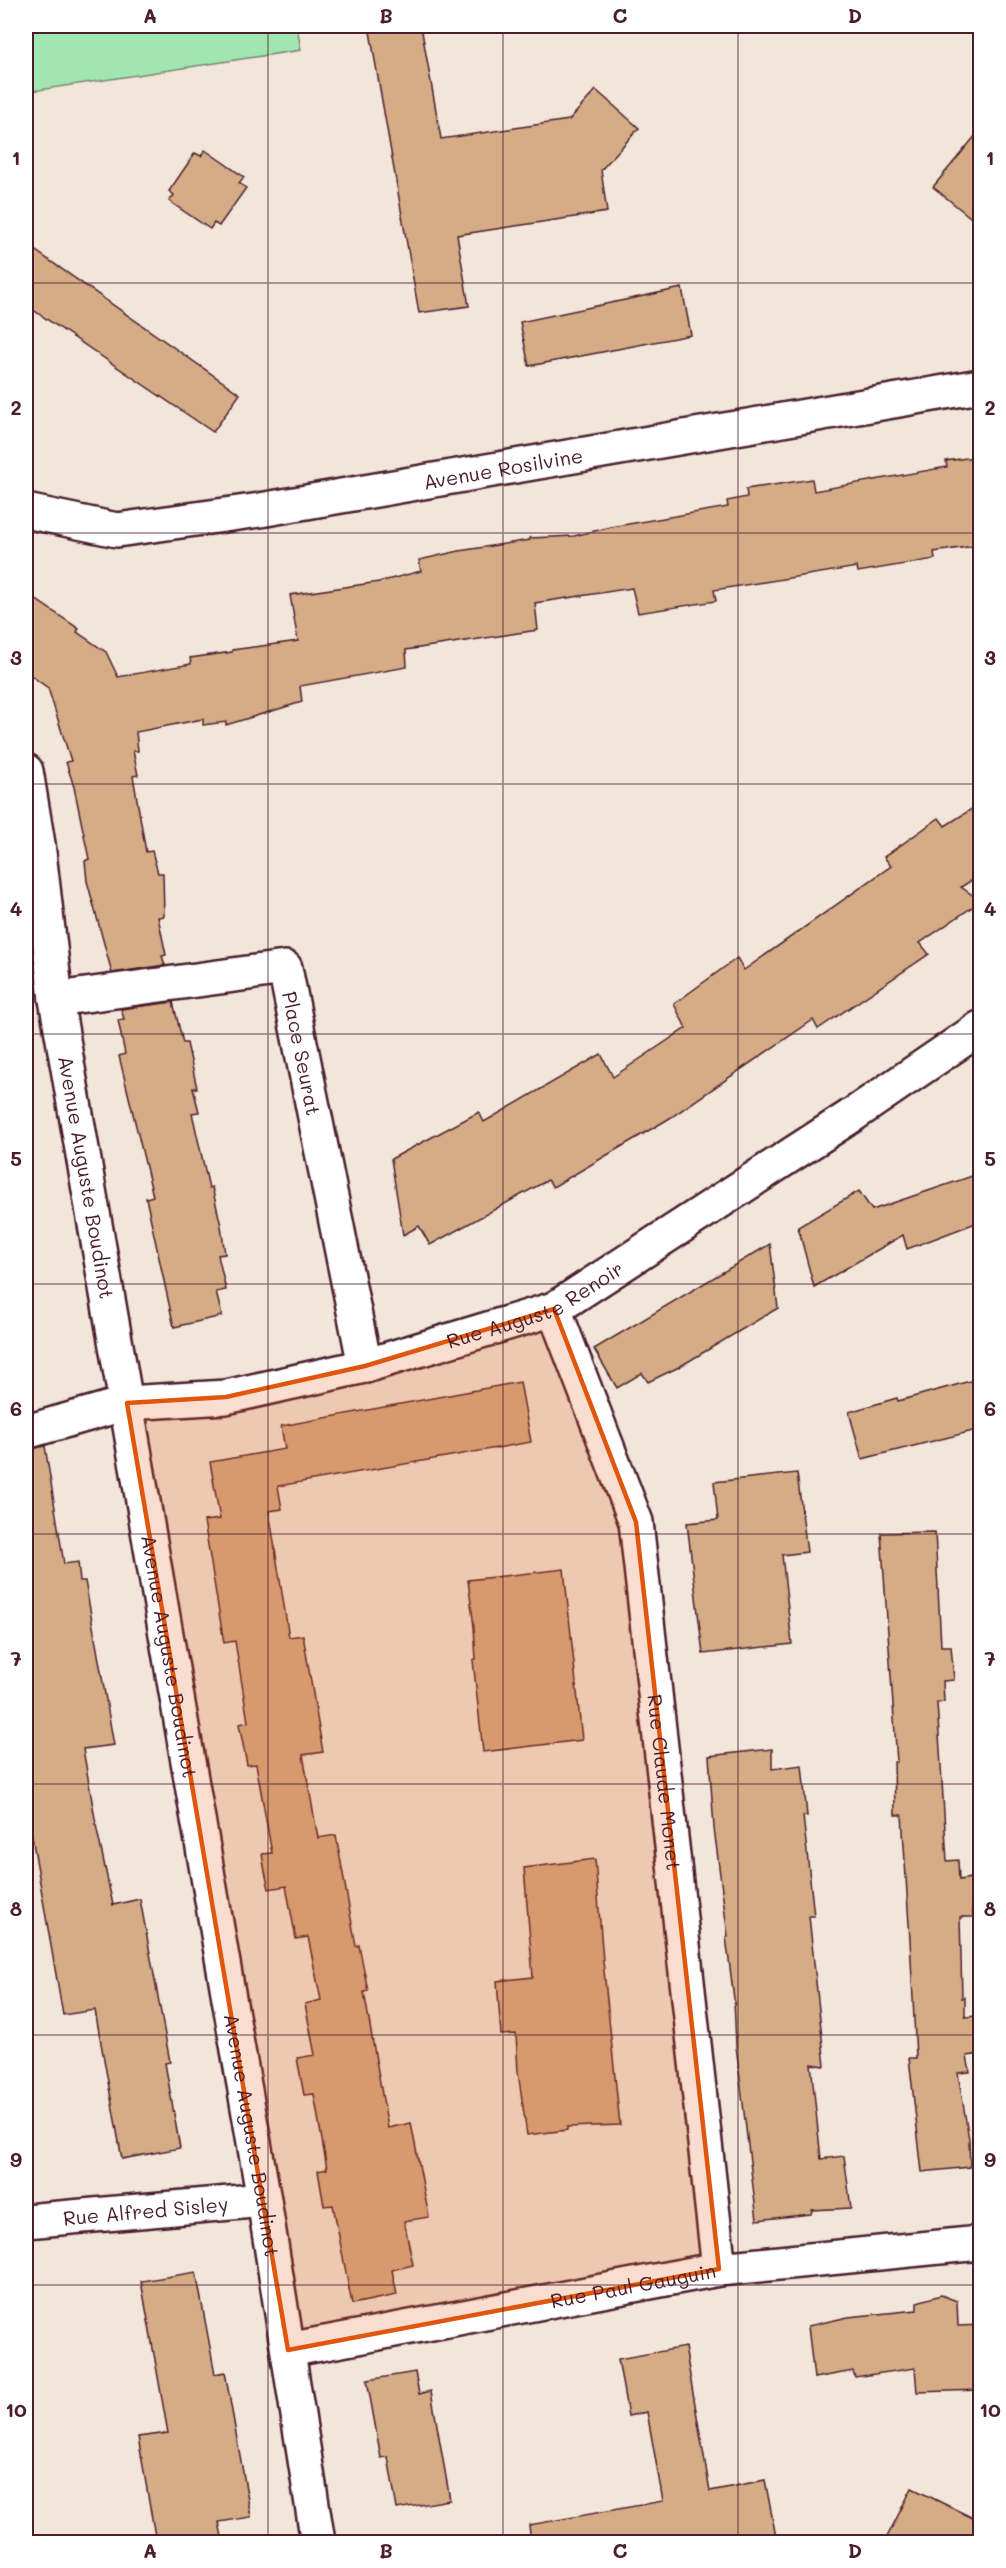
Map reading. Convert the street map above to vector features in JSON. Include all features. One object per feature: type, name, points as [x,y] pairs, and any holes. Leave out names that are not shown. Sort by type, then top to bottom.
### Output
[{"type":"street","name":"Avenue Rosilvine","points":[[26,511],[117,530],[260,510],[981,386]]},
{"type":"street","name":"Avenue Auguste Boudinot","points":[[26,771],[38,844],[56,999],[264,2200],[318,2542]]},
{"type":"street","name":"Place Seurat","points":[[56,999],[285,968],[365,1366]]},
{"type":"street","name":"Rue Auguste Renoir","points":[[26,1432],[127,1403],[226,1396],[365,1366],[554,1310],[841,1123],[981,1028]]},
{"type":"street","name":"Rue Claude Monet","points":[[554,1310],[636,1522],[719,2269]]},
{"type":"street","name":"Rue Alfred Sisley","points":[[26,2221],[264,2200]]},
{"type":"street","name":"Rue Paul Gauguin","points":[[288,2350],[719,2269],[981,2243]]},
{"type":"highlighted area","points":[[554,1309],[636,1522],[719,2269],[288,2350],[127,1403],[226,1397],[365,1366]]},
{"type":"green space","points":[[26,26],[297,26],[301,50],[26,92]]},
{"type":"building","points":[[369,26],[421,26],[441,139],[569,120],[596,90],[639,128],[601,170],[607,212],[457,235],[469,306],[419,313]]},
{"type":"building","points":[[981,129],[981,226],[933,187]]},
{"type":"building","points":[[205,150],[244,177],[239,183],[246,188],[219,226],[214,223],[210,229],[169,201],[174,195],[169,191],[195,153],[201,156]]},
{"type":"building","points":[[26,244],[240,394],[213,432],[26,305]]},
{"type":"building","points":[[682,288],[691,335],[529,366],[520,322]]},
{"type":"building","points":[[981,456],[981,545],[934,552],[935,559],[858,572],[857,567],[714,590],[716,601],[638,613],[632,588],[535,603],[538,630],[406,650],[407,667],[300,686],[302,702],[226,725],[226,722],[203,725],[203,719],[136,732],[138,751],[133,751],[138,775],[133,776],[146,852],[152,851],[158,873],[163,873],[164,916],[158,917],[166,955],[162,956],[165,965],[112,973],[87,881],[85,861],[89,859],[74,787],[66,762],[71,761],[48,688],[26,672],[26,593],[79,629],[77,632],[106,652],[118,677],[191,664],[190,658],[298,641],[290,595],[379,582],[421,571],[419,560],[530,540],[530,538],[574,536],[611,527],[728,507],[727,501],[747,497],[746,489],[812,479],[814,491],[947,467],[946,461]]},
{"type":"building","points":[[981,803],[981,874],[961,887],[981,901],[920,943],[929,954],[818,1029],[813,1020],[670,1118],[553,1187],[548,1180],[430,1245],[419,1226],[403,1235],[391,1159],[479,1112],[484,1122],[601,1054],[613,1077],[686,1028],[674,1004],[737,958],[744,970],[891,866],[884,857],[939,818],[945,826]]},
{"type":"building","points":[[173,1002],[183,1043],[187,1043],[197,1088],[193,1088],[199,1112],[192,1113],[209,1188],[212,1187],[221,1226],[225,1254],[218,1255],[226,1290],[216,1292],[222,1316],[174,1327],[146,1198],[153,1196],[119,1056],[125,1054],[118,1020],[124,1019],[121,1009]]},
{"type":"building","points":[[981,1173],[981,1221],[907,1249],[903,1235],[814,1287],[798,1227],[859,1191],[872,1210]]},
{"type":"building","points":[[770,1244],[778,1308],[679,1367],[648,1382],[642,1373],[617,1388],[594,1349]]},
{"type":"building","points":[[981,1378],[981,1429],[862,1459],[849,1412]]},
{"type":"building","points":[[520,1382],[531,1442],[278,1486],[282,1509],[269,1511],[289,1637],[303,1635],[323,1752],[303,1755],[318,1838],[336,1835],[356,1946],[359,1945],[368,1991],[364,1992],[388,2128],[411,2123],[429,2217],[404,2221],[413,2265],[392,2270],[397,2295],[352,2304],[333,2205],[324,2206],[318,2171],[327,2169],[314,2094],[304,2095],[297,2058],[315,2055],[305,2004],[321,2000],[308,1937],[296,1939],[286,1886],[269,1889],[265,1872],[262,1854],[272,1853],[256,1764],[247,1765],[239,1724],[248,1722],[235,1641],[224,1643],[204,1521],[220,1519],[210,1462],[285,1449],[281,1426]]},
{"type":"building","points":[[45,1446],[64,1564],[78,1562],[80,1581],[85,1581],[114,1745],[83,1749],[97,1830],[113,1905],[140,1899],[170,2062],[165,2063],[180,2148],[122,2159],[95,2010],[63,2015],[26,1802],[26,1450]]},
{"type":"building","points":[[797,1473],[807,1552],[782,1555],[792,1644],[703,1654],[687,1523],[718,1520],[714,1482]]},
{"type":"building","points":[[935,1532],[941,1646],[951,1646],[954,1680],[943,1681],[944,1702],[937,1703],[947,1861],[958,1860],[959,1880],[971,1878],[973,1917],[960,1917],[962,1998],[965,1997],[965,2017],[978,2016],[981,2054],[967,2056],[970,2072],[958,2073],[969,2139],[970,2167],[922,2172],[909,2058],[916,2058],[910,1940],[902,1815],[895,1815],[894,1762],[897,1762],[881,1533]]},
{"type":"building","points":[[564,1569],[582,1740],[483,1752],[473,1660],[476,1659],[474,1627],[468,1580]]},
{"type":"building","points":[[772,1749],[772,1769],[802,1765],[807,1816],[803,1816],[814,1916],[809,1916],[825,2066],[811,2064],[821,2159],[844,2156],[851,2208],[812,2210],[811,2214],[757,2220],[736,2046],[734,1999],[714,1828],[709,1756]]},
{"type":"building","points":[[595,1859],[620,2125],[567,2127],[567,2130],[527,2135],[518,2072],[516,2034],[501,2035],[497,1981],[533,1977],[524,1868]]},
{"type":"building","points":[[196,2272],[215,2374],[225,2372],[251,2517],[219,2522],[223,2542],[156,2542],[138,2437],[168,2433],[141,2281]]},
{"type":"building","points":[[941,2295],[957,2301],[958,2326],[981,2325],[981,2390],[917,2392],[915,2368],[855,2377],[853,2371],[814,2378],[808,2326],[848,2317],[917,2310],[917,2302]]},
{"type":"building","points":[[685,2347],[710,2491],[765,2480],[776,2537],[770,2537],[771,2542],[531,2542],[529,2525],[663,2501],[647,2412],[628,2416],[618,2359]]},
{"type":"building","points":[[415,2372],[419,2394],[431,2391],[450,2500],[397,2509],[388,2457],[381,2458],[367,2380]]},
{"type":"building","points":[[912,2488],[981,2522],[981,2542],[885,2541]]}]
